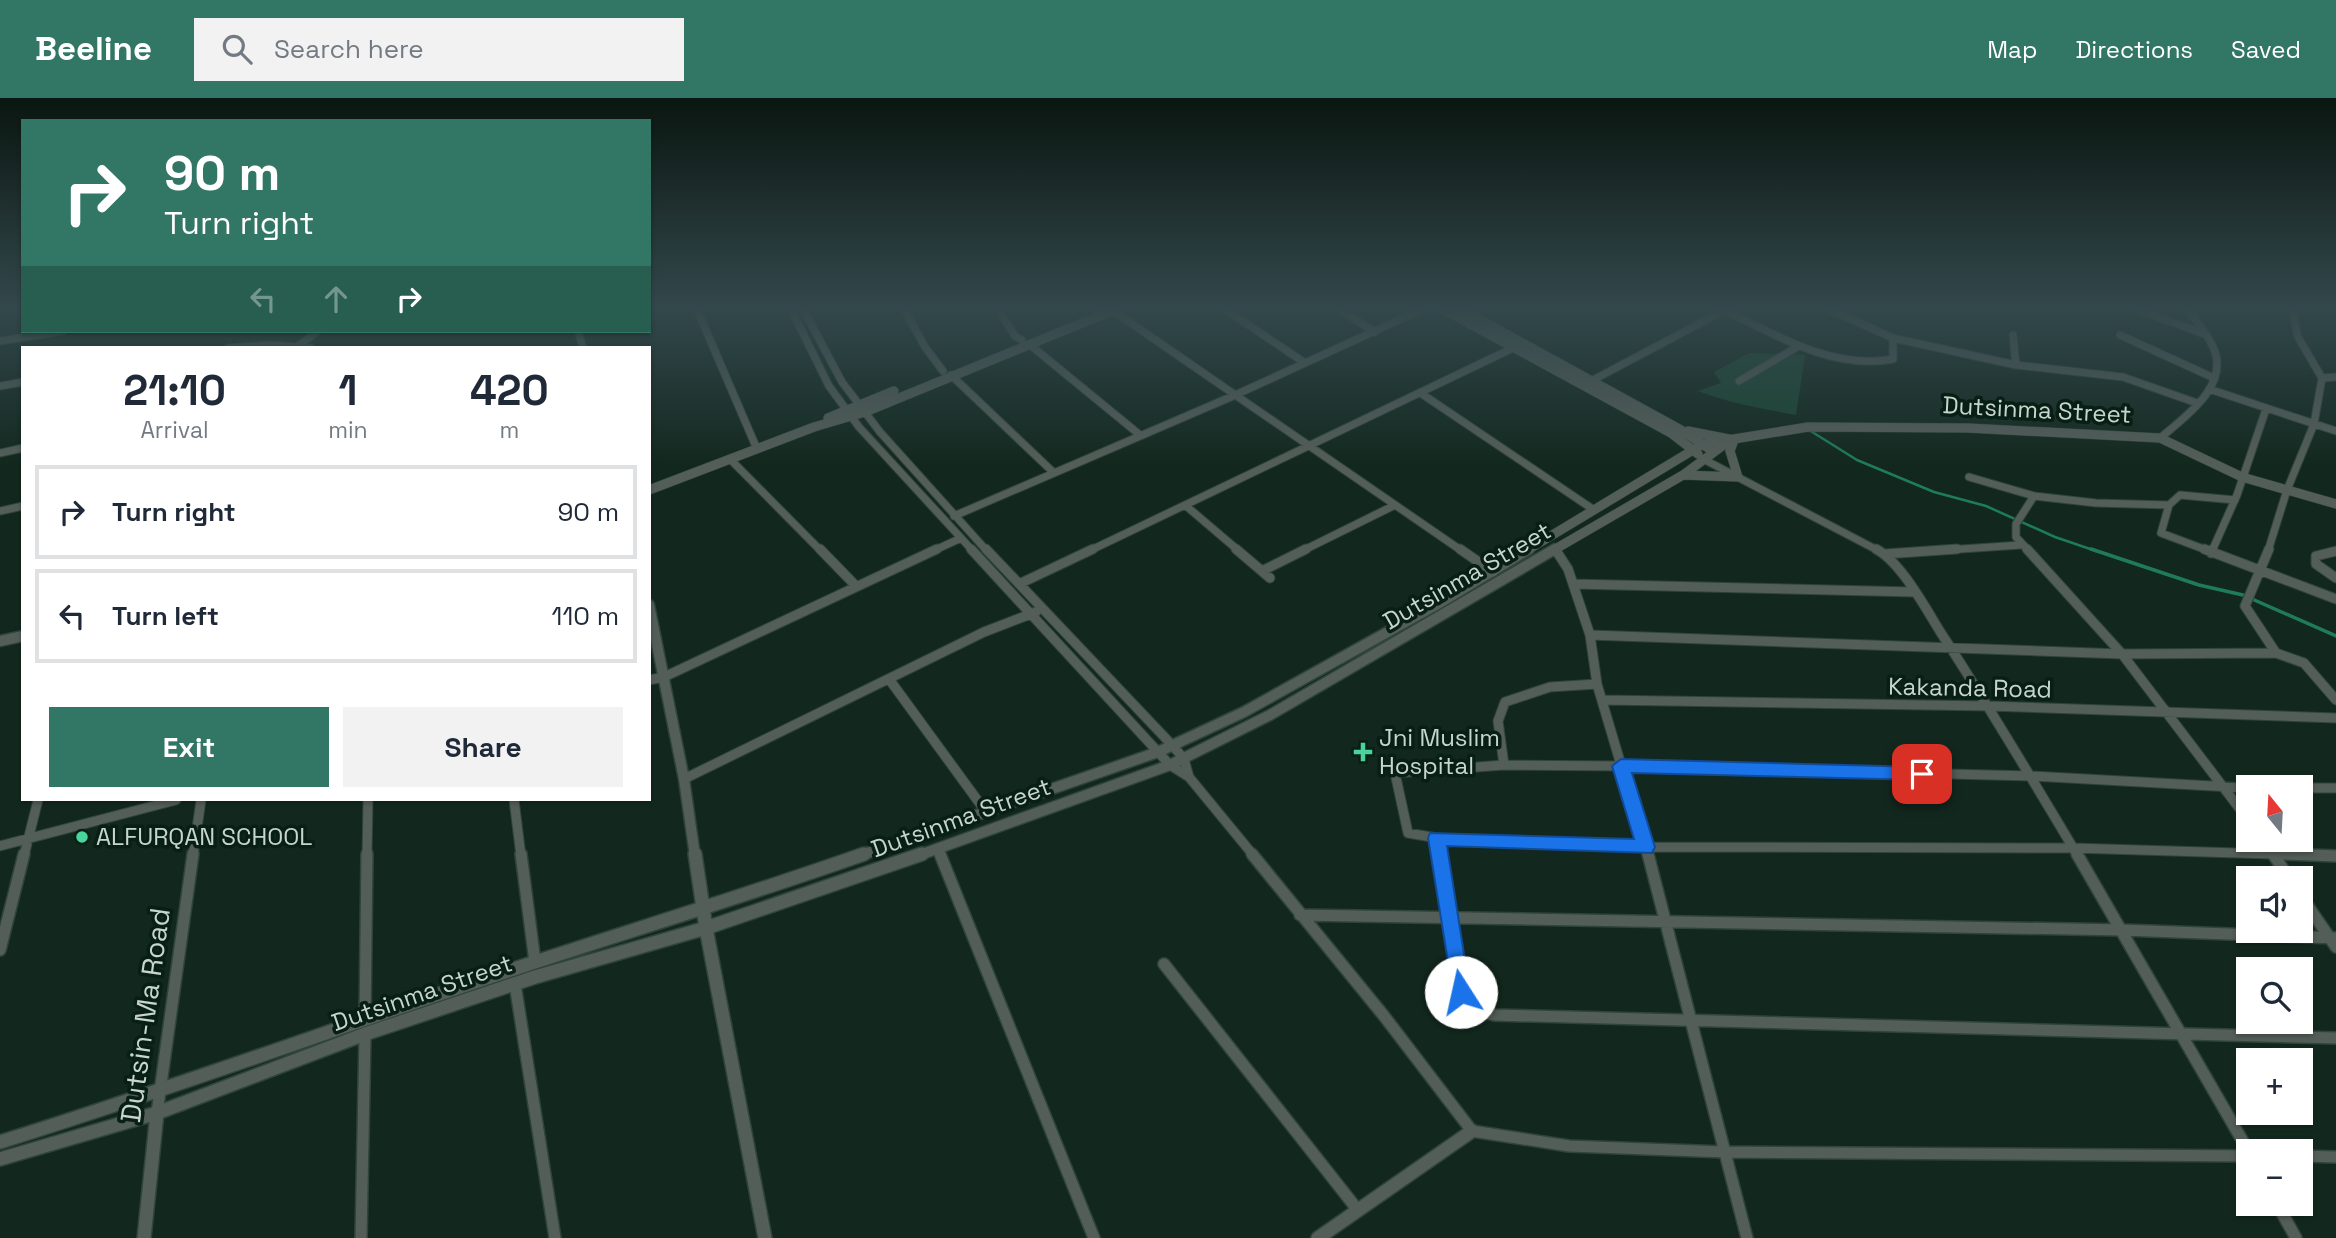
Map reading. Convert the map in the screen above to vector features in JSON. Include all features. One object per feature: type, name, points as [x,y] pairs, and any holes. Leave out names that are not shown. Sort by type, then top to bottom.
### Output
[{"type":"street","points":[[719,360],[757,449]]},
{"type":"street","points":[[816,360],[829,386],[849,413],[1170,765],[1189,777],[1384,1016],[1472,1131]]},
{"type":"street","points":[[830,360],[842,382],[862,408],[954,516],[1172,745],[1184,759],[1189,777]]},
{"type":"street","points":[[936,360],[1053,472]]},
{"type":"street","points":[[651,489],[979,360]]},
{"type":"street","points":[[1048,360],[1140,435]]},
{"type":"street","points":[[1185,360],[1393,506],[1493,572]]},
{"type":"street","points":[[1301,360],[1305,363]]},
{"type":"street","points":[[954,516],[1311,360]]},
{"type":"street","points":[[1019,584],[1489,360]]},
{"type":"street","points":[[1536,360],[1698,447]]},
{"type":"street","points":[[1556,360],[1681,430],[1722,467],[1738,477],[1885,554],[1952,648],[1989,706],[2123,930],[2241,1139]]},
{"type":"street","points":[[1593,380],[1628,360]]},
{"type":"street","points":[[1739,381],[1775,360]]},
{"type":"street","points":[[1850,360],[1890,360]]},
{"type":"street","points":[[1994,360],[2123,377],[2197,403]]},
{"type":"street","points":[[2016,360],[2016,365]]},
{"type":"street","points":[[2175,360],[2214,378]]},
{"type":"street","points":[[2160,438],[2209,389],[2214,378],[2216,360]]},
{"type":"street","points":[[2276,653],[2248,599],[2277,531],[2287,490],[2315,424],[2322,378],[2312,360]]},
{"type":"street","points":[[2322,378],[2336,377]]},
{"type":"street","points":[[0,386],[21,382]]},
{"type":"street","points":[[2209,389],[2336,431]]},
{"type":"street","points":[[1422,394],[1594,510]]},
{"type":"street","points":[[2211,553],[2235,500],[2266,409]]},
{"type":"street","name":"Dutsinma Street","points":[[0,1142],[161,1092],[535,962],[704,910],[1158,752],[1244,712],[1493,572],[1698,447],[1805,427],[1882,424],[2160,438],[2242,477],[2336,504]]},
{"type":"street","points":[[1681,430],[1729,442],[1731,459],[1738,477]]},
{"type":"street","points":[[1671,433],[1680,459]]},
{"type":"street","name":"Dutsinma Street","points":[[0,1159],[157,1113],[365,1034],[515,984],[706,928],[938,849],[1170,765],[1270,715],[1683,475],[1729,442]]},
{"type":"street","points":[[0,453],[21,448]]},
{"type":"street","points":[[731,460],[856,586]]},
{"type":"street","points":[[1683,475],[1738,477]]},
{"type":"street","points":[[1969,477],[2034,496],[2096,503],[2168,505]]},
{"type":"street","points":[[2235,500],[2180,495],[2168,505],[2161,533],[2336,599]]},
{"type":"street","points":[[2034,496],[2014,531],[2021,545],[2122,654],[2236,803]]},
{"type":"street","points":[[1185,505],[1270,578]]},
{"type":"street","points":[[0,510],[21,506]]},
{"type":"street","points":[[1262,571],[1393,506]]},
{"type":"street","points":[[651,680],[664,677],[961,538]]},
{"type":"street","points":[[1885,554],[2021,545]]},
{"type":"street","points":[[1555,549],[1568,569],[1590,635],[1597,684],[1646,847],[1747,1238]]},
{"type":"street","points":[[2336,551],[2316,556],[2316,564],[2336,578]]},
{"type":"street","points":[[1573,584],[1913,592]]},
{"type":"street","points":[[684,779],[1009,621],[1044,610]]},
{"type":"street","points":[[651,615],[684,779],[706,928],[765,1238]]},
{"type":"street","points":[[1590,635],[2122,654],[2276,653],[2304,663],[2336,701]]},
{"type":"street","points":[[0,641],[21,636]]},
{"type":"street","points":[[889,679],[986,812]]},
{"type":"street","points":[[1504,765],[1498,721],[1505,702],[1531,689],[1565,684],[1597,684]]},
{"type":"street","name":"Kakanda Road","points":[[1604,700],[1989,706],[2336,718]]},
{"type":"street","points":[[2236,787],[2031,776],[1621,766],[1504,765],[1395,773],[1408,833],[1437,838],[1646,847],[2073,848],[2336,856]]},
{"type":"street","points":[[2314,788],[2336,788]]},
{"type":"street","points":[[0,950],[38,801]]},
{"type":"street","points":[[0,846],[172,801]]},
{"type":"street","name":"Dutsin-Ma Road","points":[[144,1238],[157,1113],[201,801]]},
{"type":"street","points":[[365,1019],[368,801]]},
{"type":"street","points":[[514,801],[535,962]]},
{"type":"street","points":[[1437,838],[1447,918],[1461,992],[1471,1009],[1494,1014],[1690,1021],[2336,1038]]},
{"type":"street","points":[[938,849],[1094,1238]]},
{"type":"street","points":[[2273,854],[2281,866]]},
{"type":"street","points":[[2313,912],[2334,941]]},
{"type":"street","points":[[1300,915],[2123,930],[2334,941]]},
{"type":"street","points":[[1164,964],[1357,1209]]},
{"type":"street","points":[[515,984],[555,1238]]},
{"type":"street","points":[[361,1238],[365,1034]]},
{"type":"street","points":[[1318,1238],[1472,1131],[1569,1146],[1724,1152],[2236,1154]]},
{"type":"street","points":[[2313,1156],[2336,1157]]},
{"type":"street","points":[[2283,1216],[2295,1238]]},
{"type":"green space","points":[[1736,360],[1804,360],[1796,415],[1734,402],[1698,391],[1721,383],[1714,372]]},
{"type":"waterway","points":[[1809,430],[1857,460],[1934,492],[1986,506],[2055,537],[2096,551]]},
{"type":"waterway","points":[[2091,549],[2199,585],[2243,595],[2336,636]]},
{"type":"place","name":"Jni Muslim Hospital","points":[[1363,752]]},
{"type":"place","name":"ALFURQAN SCHOOL","points":[[82,837]]},
{"type":"route","points":[[1461,992],[1447,918],[1437,838],[1646,847],[1621,766],[1922,774]]}]
